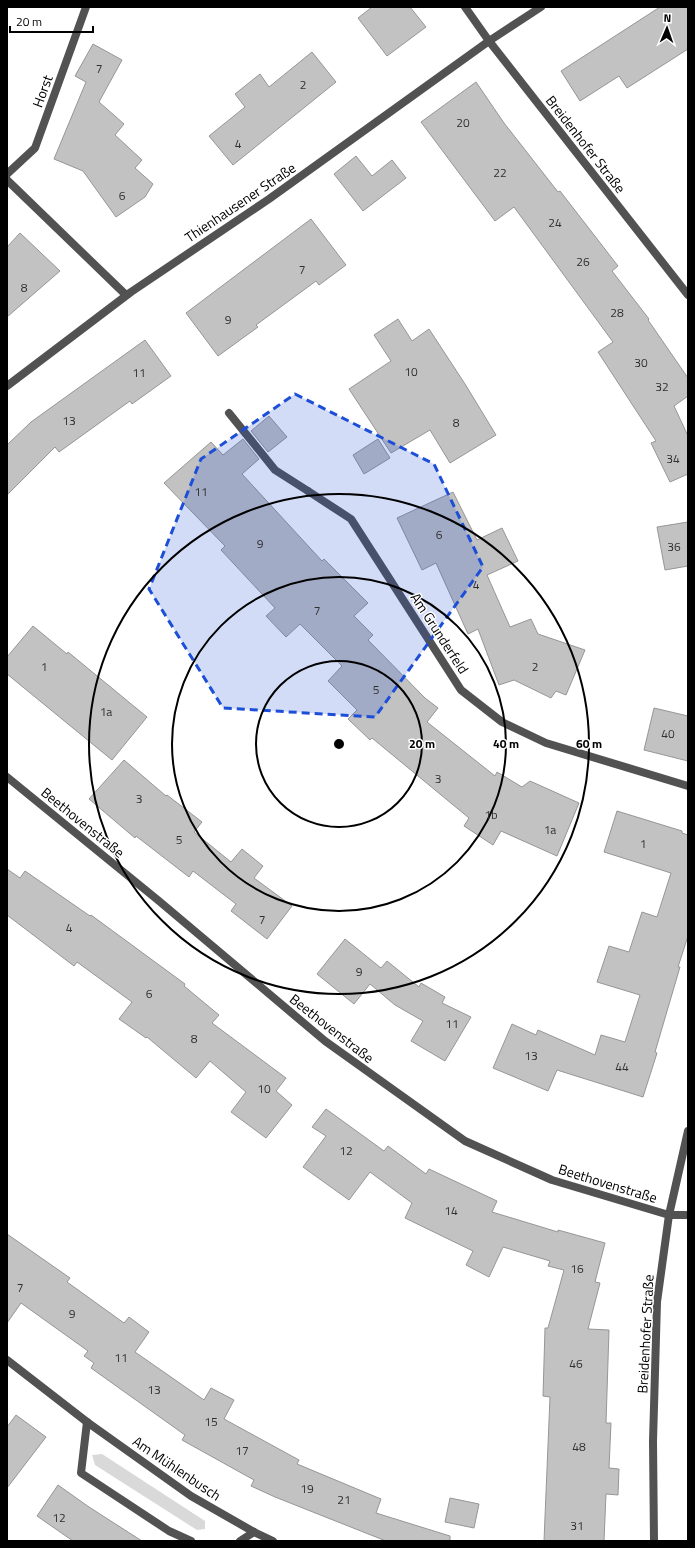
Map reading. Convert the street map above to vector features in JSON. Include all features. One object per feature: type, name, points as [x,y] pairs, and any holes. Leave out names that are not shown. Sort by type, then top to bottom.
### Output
[{"type":"street","name":"Horst","points":[[7,174],[35,148],[86,7]]},
{"type":"street","name":"Breidenhofer Straße","points":[[465,7],[489,41],[688,295]]},
{"type":"street","name":"Thienhausener Straße","points":[[7,386],[126,295],[269,198],[489,41],[541,7]]},
{"type":"street","points":[[7,180],[126,295]]},
{"type":"street","name":"Am Grunderfeld","points":[[229,413],[275,470],[352,519],[461,690],[502,722],[546,743],[688,786]]},
{"type":"street","name":"Beethovenstraße","points":[[7,777],[159,901],[324,1041],[465,1141],[552,1180],[669,1215],[688,1215]]},
{"type":"street","name":"Breidenhofer Straße","points":[[654,1541],[654,1441],[657,1302],[669,1215],[688,1131]]},
{"type":"street","name":"Am Mühlenbusch","points":[[7,1360],[87,1422],[190,1496],[273,1541]]},
{"type":"street","points":[[87,1422],[81,1473],[170,1531],[191,1541]]},
{"type":"street","points":[[240,1541],[254,1532]]},
{"type":"highlighted area","points":[[295,394],[434,464],[483,567],[375,717],[223,708],[149,589],[201,459]]},
{"type":"shaded area","points":[[102,1454],[205,1521],[205,1529],[197,1530],[95,1465],[92,1455]]},
{"type":"building","points":[[372,7],[410,7],[426,27],[387,56],[358,18]]},
{"type":"building","points":[[660,7],[688,7],[688,49],[627,88],[619,76],[580,101],[561,71]]},
{"type":"building","points":[[93,44],[122,60],[99,102],[124,124],[115,135],[142,160],[135,168],[153,184],[145,197],[116,217],[83,171],[54,159],[86,82],[75,76]]},
{"type":"building","points":[[312,52],[336,82],[233,165],[209,136],[245,107],[235,94],[260,74],[269,87]]},
{"type":"building","points":[[476,82],[504,123],[558,192],[560,191],[618,266],[612,271],[649,319],[648,320],[688,378],[688,396],[674,406],[688,436],[688,474],[670,482],[651,443],[656,441],[598,352],[613,342],[514,207],[495,221],[421,122]]},
{"type":"building","points":[[356,156],[372,176],[392,160],[406,178],[363,211],[334,174]]},
{"type":"building","points":[[311,219],[346,265],[319,285],[316,281],[256,325],[258,327],[218,356],[186,313]]},
{"type":"building","points":[[20,233],[60,271],[7,317],[7,247]]},
{"type":"building","points":[[398,319],[412,341],[429,329],[496,435],[450,463],[430,430],[391,453],[349,389],[391,361],[374,335]]},
{"type":"building","points":[[145,340],[171,376],[132,404],[130,401],[59,452],[55,447],[7,495],[7,445],[31,422]]},
{"type":"building","points":[[269,416],[287,437],[268,452],[251,431]]},
{"type":"building","points":[[243,439],[259,459],[242,474],[322,561],[324,559],[368,603],[354,616],[373,635],[368,640],[425,698],[438,708],[427,722],[495,776],[497,772],[522,787],[530,781],[579,803],[557,856],[501,831],[493,845],[464,826],[469,818],[372,738],[370,740],[348,719],[357,710],[328,681],[342,666],[300,624],[286,637],[266,616],[275,608],[221,550],[225,546],[164,483],[211,442],[223,455]]},
{"type":"building","points":[[378,439],[390,458],[364,474],[353,455]]},
{"type":"building","points":[[453,492],[477,540],[502,528],[518,561],[487,575],[510,627],[531,619],[538,634],[585,650],[566,695],[556,691],[551,698],[514,680],[499,685],[478,629],[468,634],[436,563],[422,570],[397,518]]},
{"type":"building","points":[[688,522],[688,566],[665,570],[657,527]]},
{"type":"building","points":[[33,626],[67,654],[68,652],[147,717],[112,760],[7,674],[7,657]]},
{"type":"building","points":[[654,708],[688,716],[688,761],[644,750]]},
{"type":"building","points":[[124,760],[166,796],[167,795],[202,822],[194,832],[231,862],[242,849],[263,866],[254,878],[292,906],[267,939],[231,911],[236,904],[193,871],[189,877],[136,836],[135,838],[89,799]]},
{"type":"building","points":[[617,811],[682,831],[682,833],[688,835],[688,936],[655,1052],[657,1053],[643,1097],[557,1070],[548,1091],[493,1068],[512,1024],[536,1035],[538,1030],[595,1055],[601,1035],[625,1042],[640,995],[597,982],[609,946],[629,952],[642,912],[657,917],[671,873],[604,852]]},
{"type":"building","points":[[7,869],[20,878],[25,871],[90,916],[91,915],[185,984],[184,986],[219,1015],[212,1023],[286,1078],[276,1091],[292,1105],[266,1138],[231,1112],[246,1092],[210,1061],[196,1078],[147,1037],[146,1038],[119,1019],[132,1002],[77,962],[74,966],[7,915]]},
{"type":"building","points":[[345,939],[381,968],[387,961],[419,987],[421,983],[445,997],[442,1003],[471,1017],[445,1061],[411,1041],[423,1021],[395,1005],[370,984],[354,1004],[317,974]]},
{"type":"building","points":[[326,1109],[384,1151],[388,1146],[426,1174],[429,1169],[497,1201],[492,1212],[558,1232],[558,1230],[605,1243],[595,1282],[600,1283],[588,1329],[609,1330],[606,1423],[611,1423],[609,1468],[619,1469],[618,1495],[606,1494],[604,1541],[544,1541],[550,1397],[543,1396],[545,1328],[548,1328],[564,1270],[548,1266],[550,1261],[503,1247],[489,1277],[466,1265],[473,1251],[405,1218],[412,1203],[370,1172],[349,1200],[303,1167],[326,1136],[312,1127]]},
{"type":"building","points":[[7,1234],[70,1278],[67,1282],[124,1323],[129,1317],[149,1332],[135,1352],[204,1400],[211,1388],[234,1400],[224,1419],[299,1460],[297,1464],[381,1499],[376,1513],[450,1536],[450,1541],[386,1541],[251,1486],[254,1480],[182,1440],[185,1435],[91,1368],[94,1363],[84,1356],[88,1351],[21,1303],[7,1323]]},
{"type":"building","points":[[16,1415],[46,1437],[7,1488],[7,1427]]},
{"type":"building","points":[[58,1485],[142,1541],[73,1541],[37,1516]]},
{"type":"building","points":[[450,1498],[479,1504],[474,1528],[445,1522]]}]
